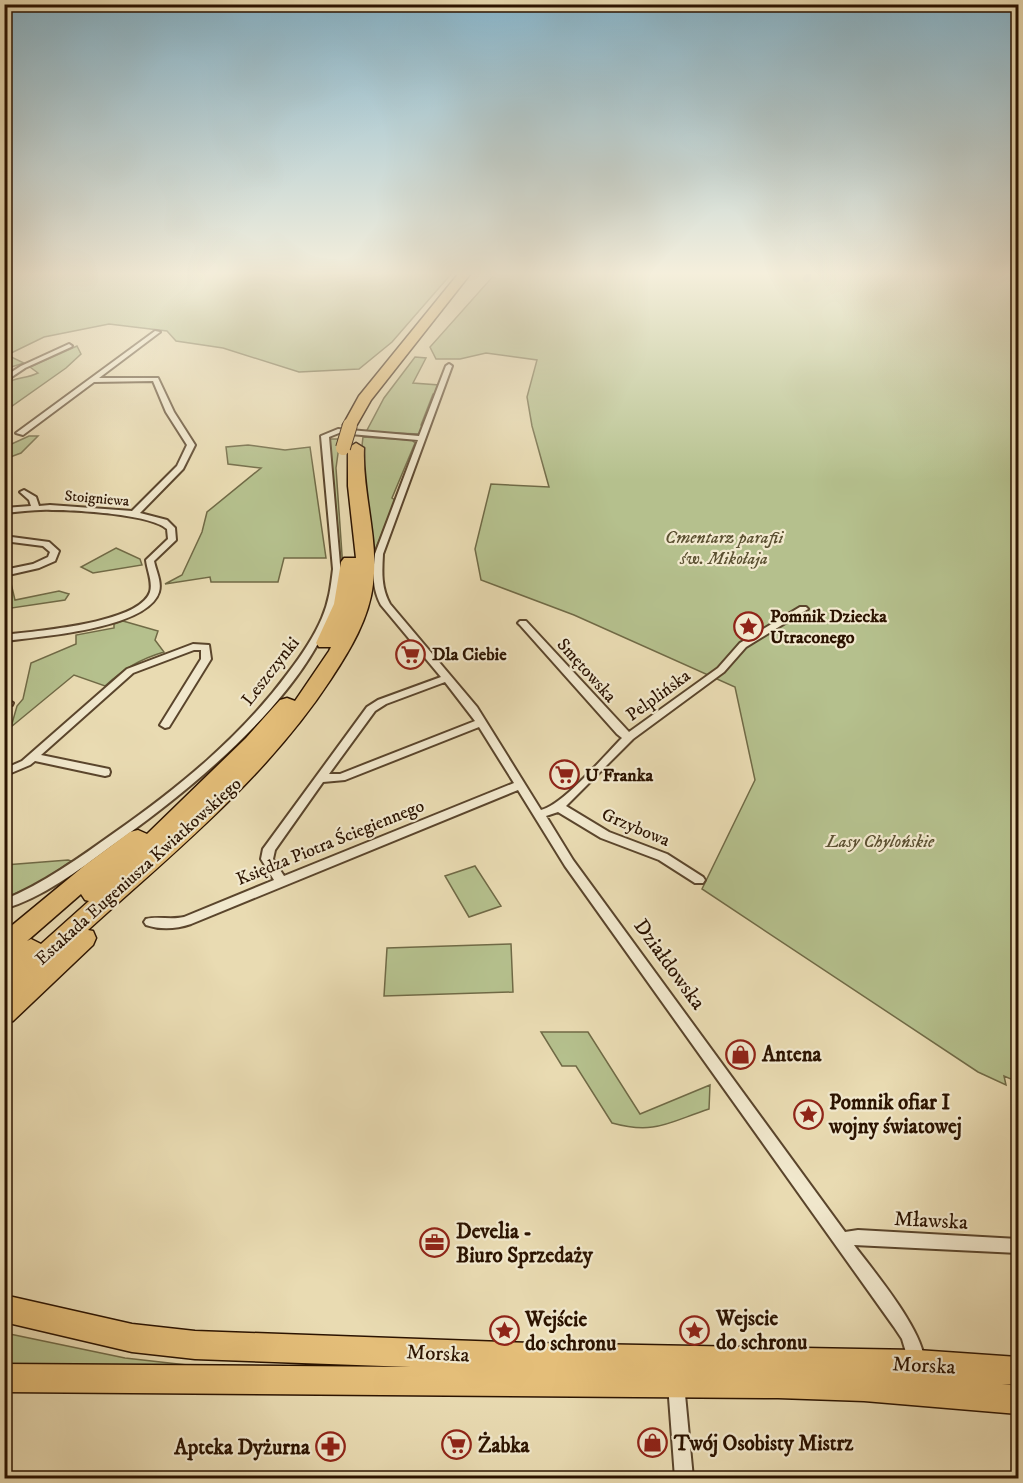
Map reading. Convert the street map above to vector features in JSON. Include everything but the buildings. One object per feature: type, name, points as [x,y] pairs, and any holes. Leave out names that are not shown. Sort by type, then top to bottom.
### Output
[{"type":"highway","name":"Estakada Eugeniusza Kwiatkowskiego","points":[[4,995],[45,953],[199,820],[256,763],[322,679],[347,636],[361,601],[365,565],[355,472],[350,448],[352,420],[364,399],[410,342]]},
{"type":"highway","name":"Estakada Eugeniusza Kwiatkowskiego","points":[[4,973],[175,822],[253,743],[289,702],[318,658],[343,607],[350,575],[342,472],[350,448],[378,396],[420,342]]},
{"type":"highway","points":[[4,1014],[75,945],[158,874],[207,828],[256,763]]},
{"type":"highway","points":[[4,946],[92,872],[218,778]]},
{"type":"main road","name":"Morska","points":[[4,1308],[132,1338],[195,1345],[532,1357],[917,1364],[1018,1371]]},
{"type":"main road","name":"Morska","points":[[4,1378],[864,1387],[1018,1400]]},
{"type":"street","points":[[20,433],[143,342]]},
{"type":"street","points":[[4,380],[17,370],[69,345]]},
{"type":"street","points":[[422,438],[449,366]]},
{"type":"street","points":[[4,370],[17,370]]},
{"type":"street","points":[[93,380],[156,379],[170,412],[191,445],[180,467],[134,514]]},
{"type":"street","name":"Leszczynki","points":[[4,904],[48,885],[133,826],[184,787],[208,767],[268,703],[300,663],[324,624],[336,587],[337,568],[325,436],[338,431],[422,438]]},
{"type":"street","name":"Działdowska","points":[[422,438],[378,554],[377,573],[380,594],[386,605],[482,722],[569,863],[909,1335],[917,1364]]},
{"type":"street","points":[[24,492],[33,499],[35,507]]},
{"type":"street","name":"Stoigniewa","points":[[4,511],[35,507],[134,514],[154,518],[168,525],[172,533],[172,540],[150,560],[155,584],[154,593],[149,602],[139,610],[102,623],[4,638]]},
{"type":"street","points":[[4,538],[46,543],[55,551],[52,559],[44,564],[4,573]]},
{"type":"street","name":"Pelplińska","points":[[538,814],[558,807],[629,737],[721,670],[743,645],[803,609]]},
{"type":"street","name":"Smętowska","points":[[523,623],[621,732],[629,737]]},
{"type":"street","points":[[4,773],[16,769],[33,757],[130,671],[192,647],[206,647],[206,658],[165,725]]},
{"type":"street","points":[[281,881],[267,855],[319,779],[376,705],[448,678]]},
{"type":"street","points":[[319,779],[341,777],[482,722]]},
{"type":"street","points":[[33,757],[105,772]]},
{"type":"street","name":"Księdza Piotra Ściegiennego","points":[[150,922],[175,924],[187,921],[521,784]]},
{"type":"street","name":"Grzybowa","points":[[558,807],[605,835],[663,857],[699,880]]},
{"type":"street","name":"Mławska","points":[[841,1240],[858,1237],[1018,1246]]},
{"type":"street","points":[[676,1384],[684,1479]]},
{"type":"green space","points":[[5,342],[33,342],[7,355],[24,363],[5,369]]},
{"type":"green space","points":[[184,342],[392,342],[359,369],[299,372],[223,348]]},
{"type":"green space","name":"Lasy Chylońskie","points":[[434,342],[1018,342],[1018,1082],[1004,1076],[1006,1085],[978,1072],[702,889],[755,780],[735,687],[574,615],[481,580],[475,549],[491,484],[549,487],[532,426],[527,397],[537,360],[486,353],[460,359],[436,359],[430,347]]},
{"type":"green space","points":[[77,346],[81,354],[66,368],[5,411],[5,393],[9,389],[5,388],[5,384],[38,373],[30,367]]},
{"type":"green space","points":[[415,357],[426,358],[413,383],[439,385],[436,393],[433,394],[421,425],[423,427],[420,434],[366,432],[384,398]]},
{"type":"green space","points":[[29,436],[38,436],[21,453],[5,459],[5,447]]},
{"type":"green space","points":[[363,437],[412,440],[415,443],[392,498],[395,500],[375,551],[371,551],[360,463]]},
{"type":"green space","points":[[328,439],[340,439],[336,468],[343,569],[341,567]]},
{"type":"green space","points":[[248,445],[285,450],[310,447],[326,558],[284,558],[278,582],[211,582],[210,577],[165,584],[182,575],[202,532],[207,512],[261,468],[228,464],[226,447]]},
{"type":"green space","points":[[116,548],[140,559],[142,565],[93,573],[81,567]]},
{"type":"green space","points":[[9,575],[15,600],[59,591],[69,594],[65,600],[5,609],[5,576]]},
{"type":"green space","points":[[123,621],[158,631],[155,640],[164,652],[133,665],[105,686],[74,675],[11,727],[17,706],[23,699],[31,663],[76,644],[76,635],[114,628],[114,624]]},
{"type":"green space","points":[[71,861],[39,883],[5,898],[5,865]]},
{"type":"green space","points":[[475,866],[501,906],[469,917],[445,876]]},
{"type":"green space","points":[[511,944],[513,992],[384,996],[387,948]]},
{"type":"green space","points":[[541,1032],[588,1032],[640,1114],[710,1085],[709,1109],[651,1127],[640,1128],[612,1123],[576,1066],[562,1066]]},
{"type":"green space","points":[[5,1333],[125,1358],[205,1367],[5,1367]]},
{"type":"place","name":"Pomnik Dziecka Utraconego","points":[[749,626]]},
{"type":"place","name":"Dla Ciebie","points":[[411,654]]},
{"type":"place","name":"U Franka","points":[[564,775]]},
{"type":"place","name":"Antena","points":[[741,1054]]},
{"type":"place","name":"Pomnik ofiar I wojny światowej","points":[[808,1114]]},
{"type":"place","name":"Develia - Biuro Sprzedaży","points":[[435,1243]]},
{"type":"place","name":"Wejscie do schronu","points":[[695,1330]]},
{"type":"place","name":"Wejście do schronu","points":[[504,1331]]},
{"type":"place","name":"Twój Osobisty Mistrz","points":[[653,1443]]},
{"type":"place","name":"Żabka","points":[[457,1445]]},
{"type":"place","name":"Apteka Dyżurna","points":[[331,1447]]},
{"type":"park label","name":"Cmentarz parafii św. Mikołaja","points":[[724,547]]}]
